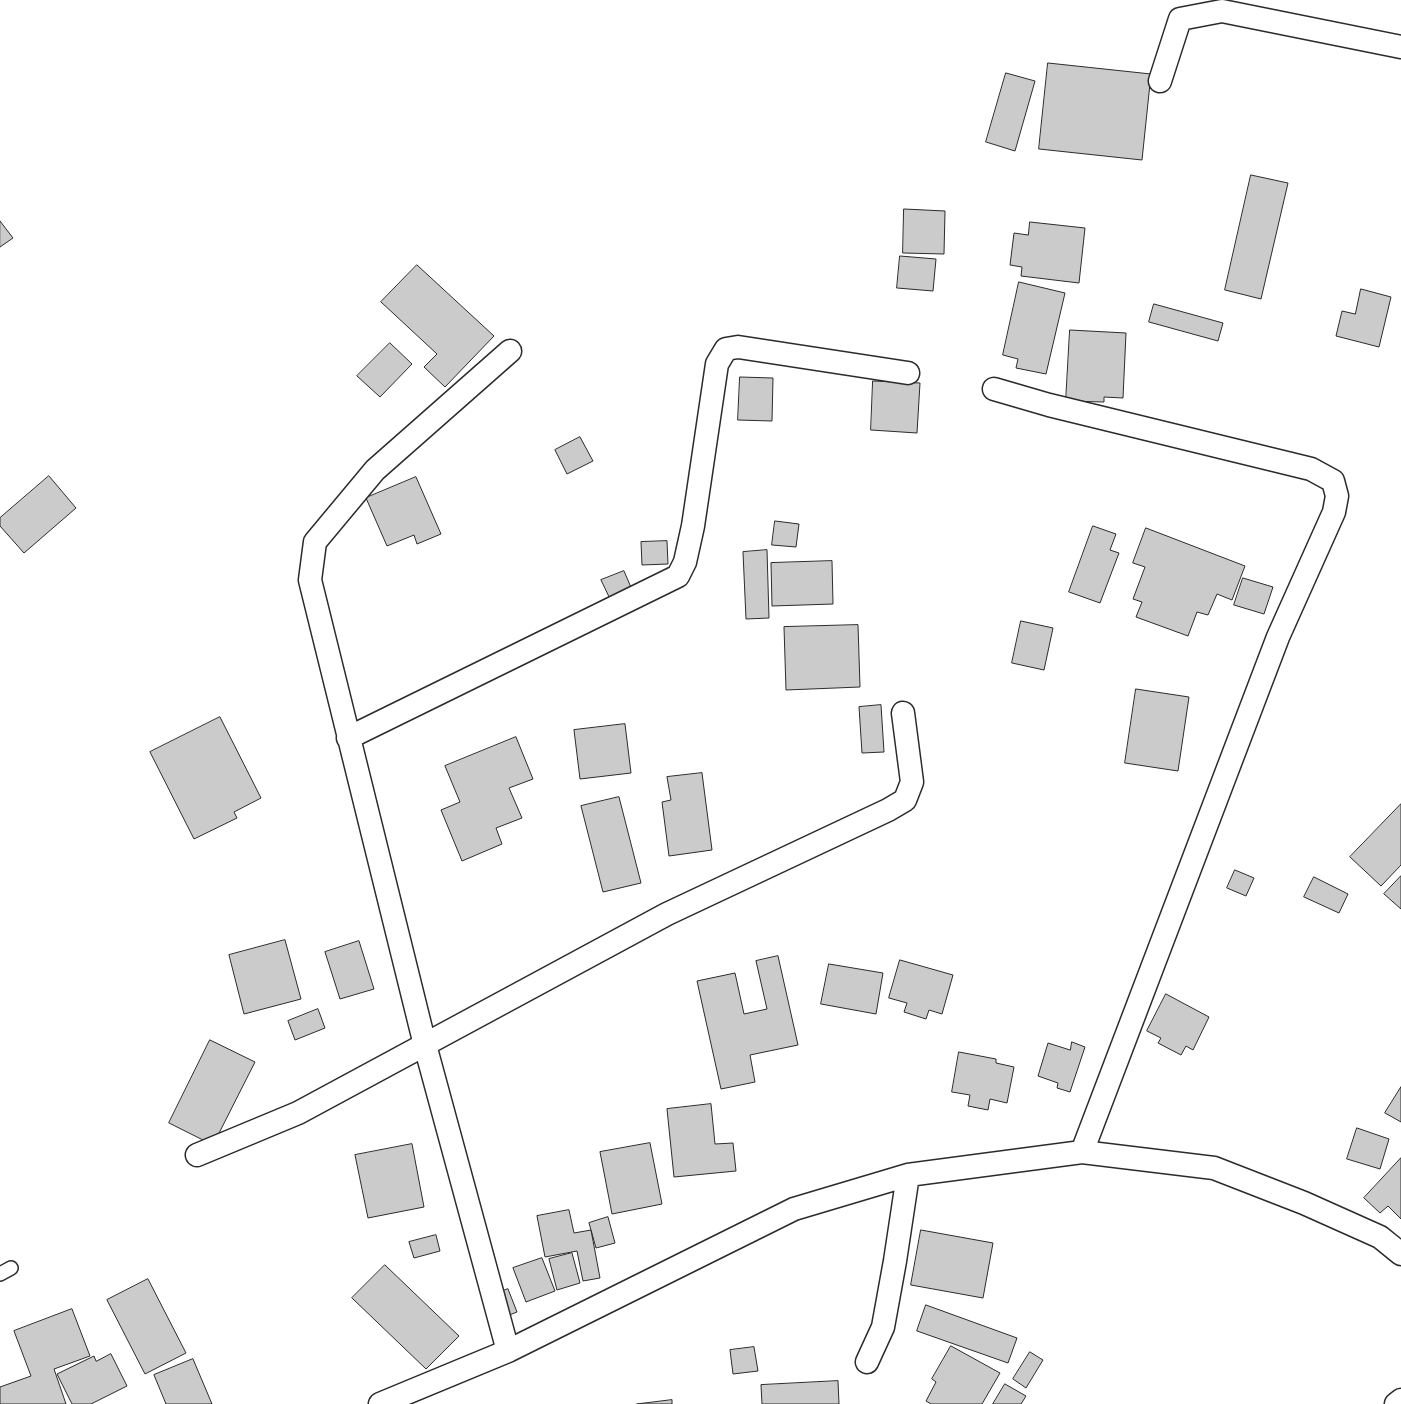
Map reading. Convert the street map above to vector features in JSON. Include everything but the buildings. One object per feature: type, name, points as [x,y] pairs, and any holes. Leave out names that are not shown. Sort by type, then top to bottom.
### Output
[{"type":"street","points":[[1160,81],[1180,19],[1222,11],[1401,47]]},
{"type":"street","points":[[348,738],[678,576],[685,562],[693,526],[717,364],[726,349],[738,348],[908,373]]},
{"type":"street","points":[[508,1351],[425,1045],[310,580],[315,542],[375,470],[510,351]]},
{"type":"street","points":[[994,390],[1049,405],[1311,469],[1333,481],[1337,496],[1334,512],[1278,637],[1082,1152]]},
{"type":"street","points":[[197,1155],[298,1113],[667,914],[888,810],[905,800],[912,782],[903,713]]},
{"type":"street","points":[[380,1404],[508,1351],[794,1209],[908,1175],[1082,1152],[1214,1168],[1304,1203],[1380,1237],[1401,1254]]},
{"type":"street","points":[[867,1362],[883,1327],[896,1261],[908,1175]]},
{"type":"street","points":[[1396,1404],[1401,1400]]}]
